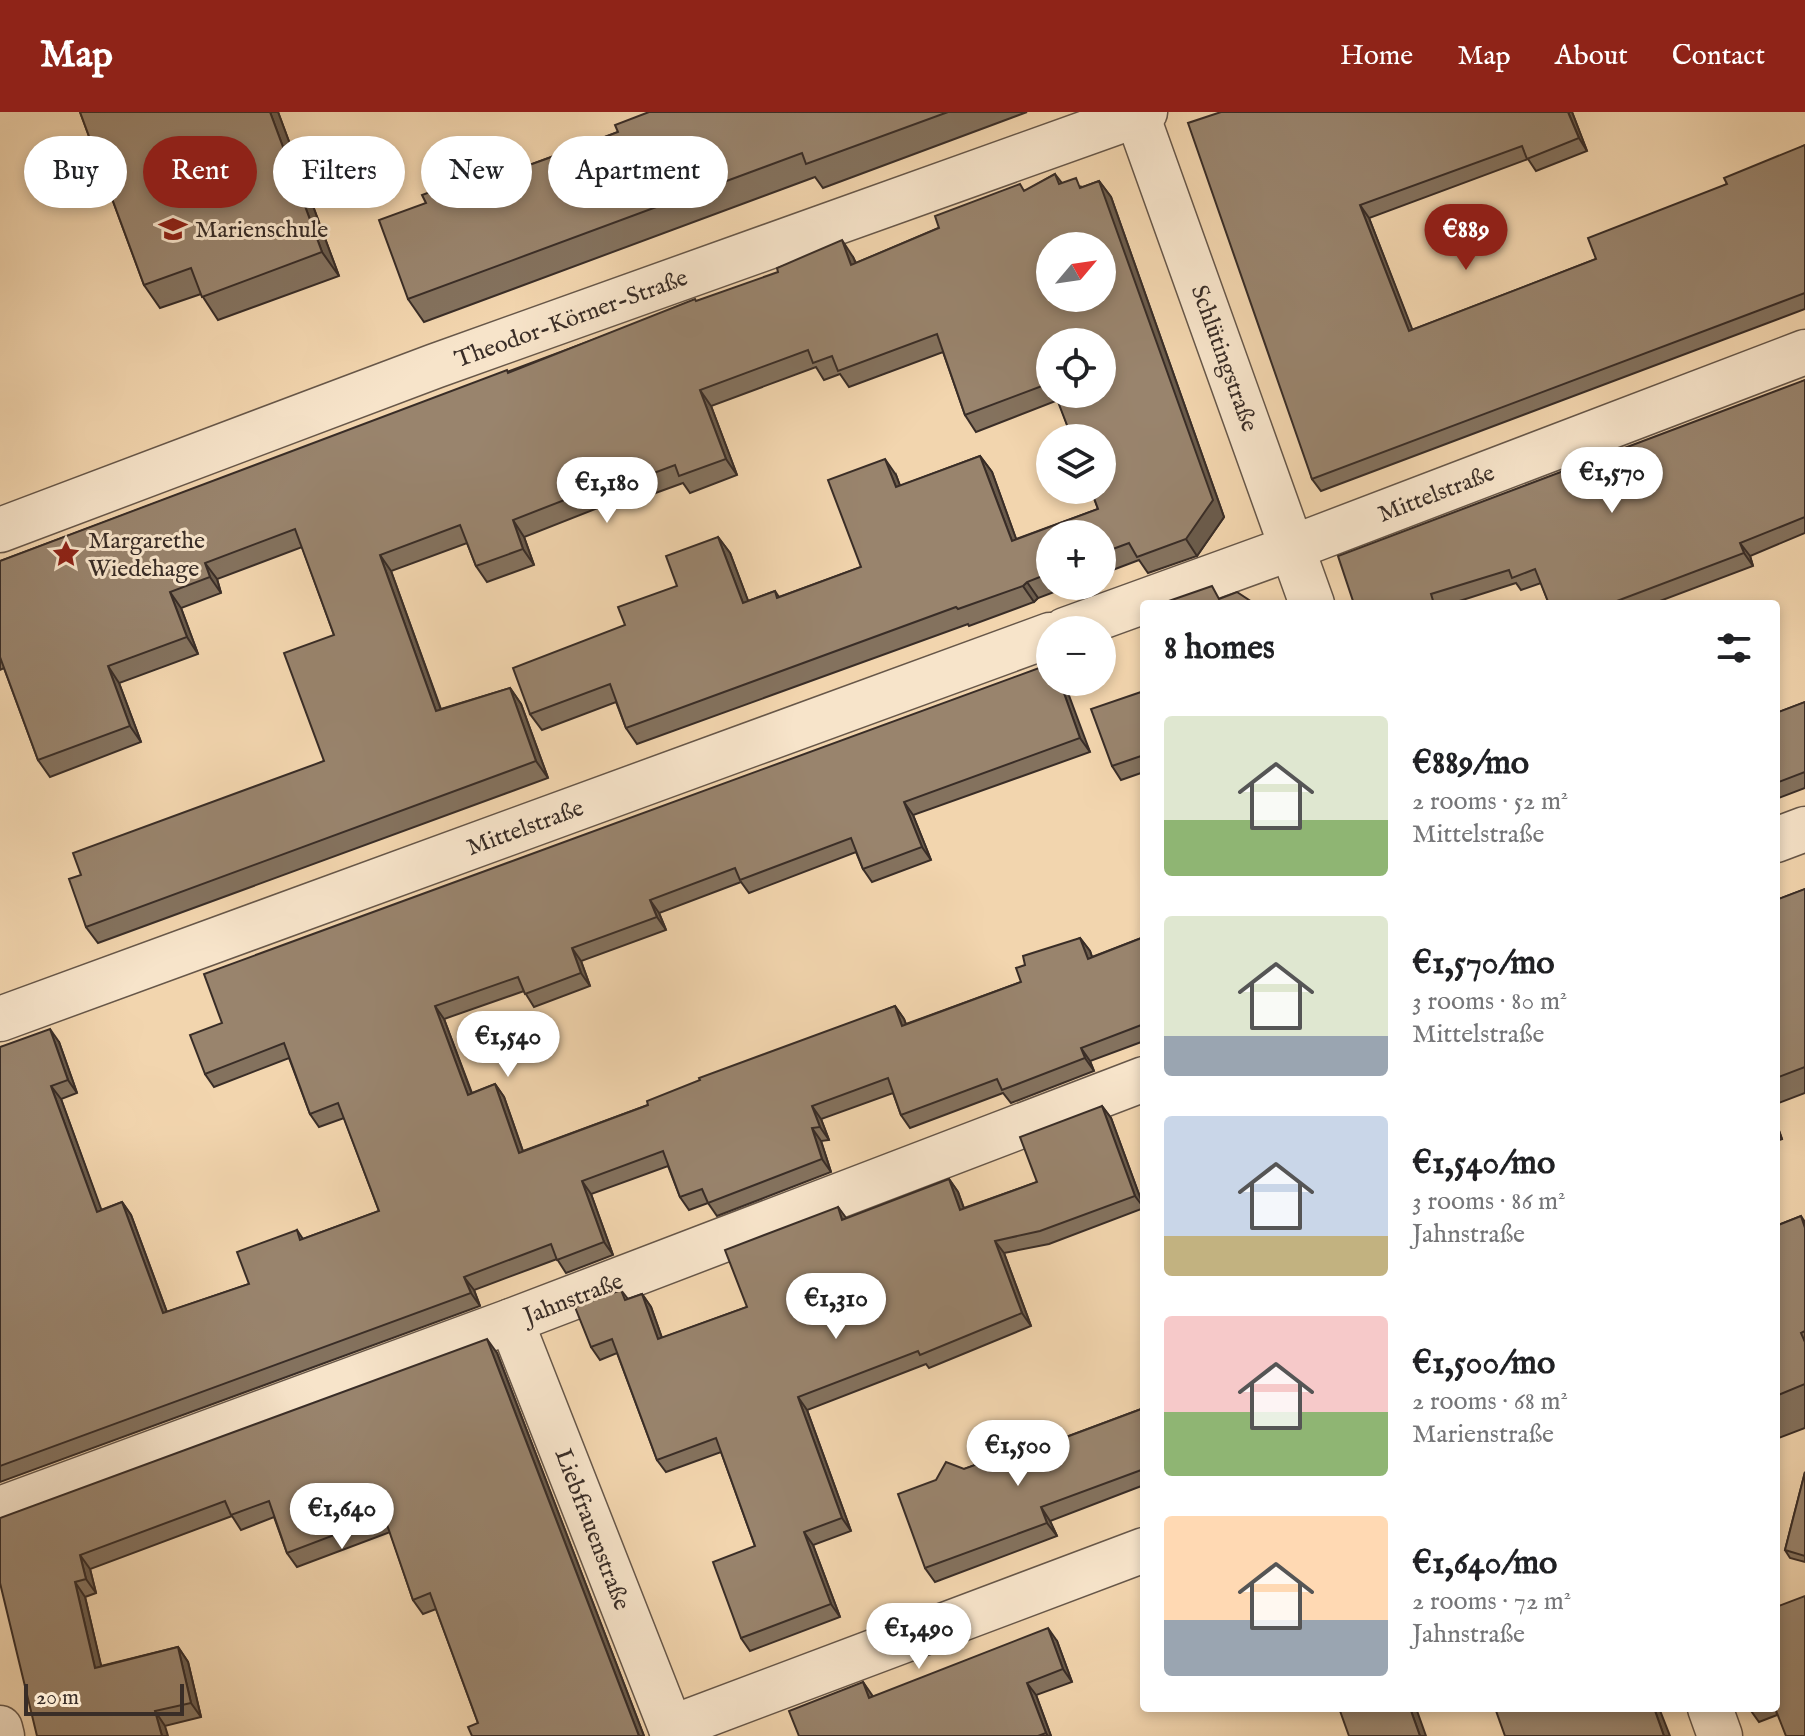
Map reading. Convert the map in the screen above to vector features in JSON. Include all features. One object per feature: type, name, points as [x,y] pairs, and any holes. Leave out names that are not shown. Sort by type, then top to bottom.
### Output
[{"type":"street","name":"Theodor-Körner-Straße","points":[[0,530],[435,366],[1140,113]]},
{"type":"street","name":"Schlütingstraße","points":[[1140,113],[1311,600]]},
{"type":"street","name":"Mittelstraße","points":[[1148,600],[1805,352]]},
{"type":"street","name":"Mittelstraße","points":[[1104,616],[1140,603]]},
{"type":"street","name":"Mittelstraße","points":[[0,1019],[1036,640]]},
{"type":"street","points":[[1780,838],[1805,829]]},
{"type":"street","name":"Jahnstraße","points":[[0,1509],[511,1321],[1140,1081]]},
{"type":"street","name":"Liebfrauenstraße","points":[[511,1321],[672,1732]]},
{"type":"street","points":[[672,1732],[1140,1552]]},
{"type":"street","points":[[1711,1712],[1720,1736]]},
{"type":"street","points":[[0,1728],[2,1736]]},
{"type":"building","points":[[80,112],[270,112],[279,136],[273,136],[273,208],[306,208],[322,252],[202,297],[191,268],[144,285],[116,208],[127,208],[127,136],[89,136]]},
{"type":"building","points":[[649,112],[948,112],[806,164],[802,153],[728,180],[728,136],[608,136],[618,132],[615,125]]},
{"type":"building","points":[[1221,112],[1568,112],[1579,138],[1527,159],[1522,146],[1360,205],[1409,331],[1596,259],[1588,238],[1727,184],[1724,178],[1805,145],[1805,293],[1312,479],[1188,123]]},
{"type":"building","points":[[548,158],[548,208],[654,208],[408,299],[379,220],[421,205],[421,208],[532,208],[532,164]]},
{"type":"building","points":[[1055,174],[1059,184],[1076,178],[1080,188],[1099,181],[1213,500],[1186,539],[1137,557],[1129,543],[1116,548],[1116,520],[1068,520],[1098,509],[1096,504],[1116,504],[1116,424],[1067,424],[1060,408],[1116,408],[1116,328],[1036,328],[1036,388],[965,415],[937,334],[838,371],[832,356],[813,363],[808,350],[700,390],[726,459],[679,476],[675,465],[606,491],[603,485],[513,520],[523,549],[476,566],[460,525],[380,555],[436,711],[510,688],[536,761],[86,927],[69,879],[81,875],[73,853],[324,761],[284,653],[334,635],[295,529],[205,563],[210,577],[170,592],[187,637],[108,666],[130,726],[38,760],[0,657],[0,561],[507,370],[508,373],[695,299],[778,272],[777,268],[842,240],[851,265],[939,228],[935,216],[1020,184],[1024,191]]},
{"type":"building","points":[[1805,380],[1805,517],[1740,543],[1744,553],[1620,600],[1547,600],[1535,569],[1512,578],[1509,570],[1431,594],[1433,600],[1353,600],[1338,556]]},
{"type":"building","points":[[980,456],[1012,541],[1036,532],[1036,578],[1023,586],[958,609],[956,607],[626,728],[610,684],[530,714],[513,668],[625,625],[618,607],[677,586],[666,556],[718,537],[743,603],[775,591],[777,598],[861,567],[828,480],[885,459],[896,487]]},
{"type":"building","points":[[1212,586],[1219,599],[1237,592],[1249,600],[1172,600]]},
{"type":"building","points":[[1036,669],[1036,696],[1065,696],[1080,738],[904,802],[922,847],[863,869],[851,838],[740,880],[735,868],[650,900],[657,917],[572,948],[581,973],[525,994],[518,977],[435,1006],[468,1095],[495,1084],[519,1153],[648,1105],[647,1101],[699,1078],[895,1006],[902,1026],[1021,982],[1016,968],[1025,965],[1023,956],[1080,938],[1088,959],[1140,939],[1140,1026],[1081,1048],[1085,1058],[1002,1090],[997,1079],[901,1115],[888,1078],[812,1106],[820,1127],[812,1128],[822,1159],[708,1203],[702,1189],[680,1197],[663,1151],[582,1181],[604,1242],[557,1260],[551,1244],[464,1277],[471,1293],[0,1466],[0,1047],[50,1029],[68,1080],[51,1086],[97,1212],[122,1202],[163,1313],[249,1284],[237,1252],[297,1230],[300,1240],[379,1211],[338,1103],[310,1114],[284,1043],[205,1074],[190,1035],[222,1023],[204,974]]},
{"type":"building","points":[[1140,692],[1140,756],[1112,766],[1091,709]]},
{"type":"building","points":[[1805,702],[1805,772],[1780,781],[1780,711]]},
{"type":"building","points":[[1805,889],[1805,1067],[1780,1076],[1780,898]]},
{"type":"building","points":[[1102,1106],[1135,1196],[1040,1231],[995,1241],[1022,1313],[920,1355],[918,1351],[798,1397],[842,1518],[804,1532],[831,1604],[741,1638],[713,1562],[755,1546],[716,1438],[657,1460],[612,1339],[591,1347],[575,1307],[621,1290],[625,1300],[642,1294],[658,1339],[747,1307],[725,1250],[838,1207],[842,1220],[949,1179],[960,1210],[1037,1182],[1020,1137]]},
{"type":"building","points":[[1801,1216],[1805,1228],[1805,1331],[1801,1333],[1805,1342],[1805,1384],[1780,1394],[1780,1224]]},
{"type":"building","points":[[487,1339],[639,1736],[472,1736],[468,1727],[478,1723],[430,1593],[413,1600],[384,1516],[287,1553],[269,1501],[231,1515],[225,1501],[80,1555],[86,1579],[75,1582],[95,1668],[178,1647],[191,1703],[155,1711],[162,1736],[37,1736],[0,1583],[0,1518]]},
{"type":"building","points":[[1140,1409],[1140,1470],[1041,1507],[1047,1523],[925,1568],[898,1494],[936,1480],[946,1462],[964,1469],[1019,1449],[1021,1454]]},
{"type":"building","points":[[1805,1472],[1805,1556],[1785,1550]]},
{"type":"building","points":[[1805,1596],[1805,1736],[1786,1736],[1777,1712],[1780,1712],[1780,1605]]},
{"type":"building","points":[[1048,1628],[1063,1669],[1027,1683],[1046,1733],[1038,1736],[799,1736],[789,1711],[863,1682],[869,1698]]},
{"type":"building","points":[[1340,1712],[1411,1712],[1420,1736],[1349,1736]]},
{"type":"building","points":[[1496,1712],[1655,1712],[1664,1736],[1505,1736]]},
{"type":"place","name":"Marienschule","points":[[173,229]]},
{"type":"place","name":"Margarethe Wiedehage","points":[[66,554]]}]
